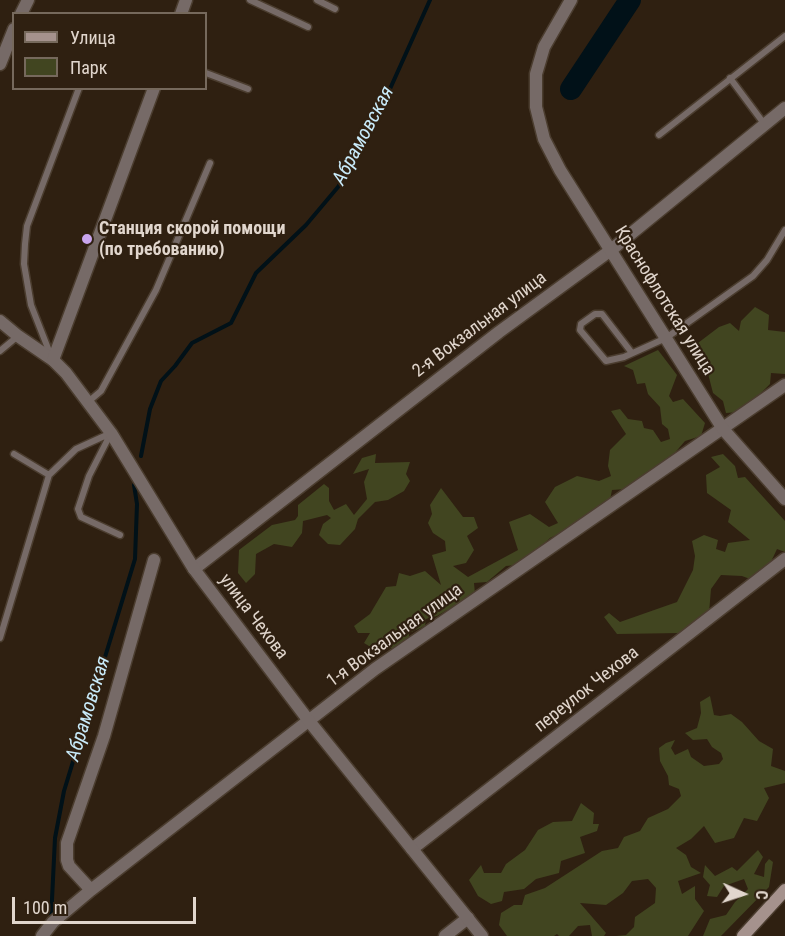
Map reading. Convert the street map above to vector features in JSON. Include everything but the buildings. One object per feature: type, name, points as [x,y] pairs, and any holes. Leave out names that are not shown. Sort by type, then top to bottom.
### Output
[{"type":"main road","points":[[743,936],[785,890]]},
{"type":"street","name":"Краснофлотская улица","points":[[572,0],[549,35],[539,59],[534,91],[544,139],[556,162],[723,429],[785,499]]},
{"type":"street","points":[[0,64],[12,34]]},
{"type":"street","points":[[53,360],[153,90]]},
{"type":"street","name":"2-я Вокзальная улица","points":[[194,569],[500,332],[611,250],[785,108]]},
{"type":"street","name":"улица Чехова","points":[[0,321],[53,360],[66,373],[111,433],[194,569],[309,721],[482,936]]},
{"type":"street","name":"1-я Вокзальная улица","points":[[42,936],[53,922],[91,890],[375,669],[785,385]]},
{"type":"street","name":"переулок Чехова","points":[[412,849],[785,559]]},
{"type":"street","points":[[91,890],[69,866],[67,843],[104,736],[154,560]]},
{"type":"street","points":[[445,936],[468,918]]},
{"type":"lane","points":[[250,0],[308,27]]},
{"type":"lane","points":[[317,0],[335,9]]},
{"type":"lane","points":[[659,135],[785,36]]},
{"type":"lane","points":[[207,73],[248,89]]},
{"type":"lane","points":[[730,78],[765,125]]},
{"type":"lane","points":[[53,360],[31,305],[24,264],[25,244],[27,226],[78,90]]},
{"type":"lane","points":[[88,402],[101,391],[156,290],[210,163]]},
{"type":"lane","points":[[632,353],[602,314],[595,314],[581,324],[580,330],[603,360],[610,361],[632,353],[666,338],[753,276],[767,260],[785,230]]},
{"type":"lane","points":[[0,351],[18,336]]},
{"type":"lane","points":[[0,638],[49,475],[76,449],[111,433]]},
{"type":"lane","points":[[111,433],[88,476],[78,513],[81,517],[120,535]]},
{"type":"lane","points":[[14,454],[49,475]]},
{"type":"green space","points":[[755,307],[769,315],[768,330],[785,332],[785,374],[771,373],[770,384],[756,398],[739,412],[726,413],[723,401],[713,393],[705,362],[690,349],[719,327],[730,323],[739,331],[741,321]]},
{"type":"green space","points":[[658,350],[677,375],[669,396],[673,402],[683,399],[705,423],[701,436],[685,441],[673,455],[626,489],[612,490],[610,500],[567,530],[550,538],[531,556],[516,565],[506,566],[487,582],[474,583],[475,594],[437,616],[426,619],[425,626],[409,633],[409,639],[395,648],[374,649],[364,643],[370,633],[358,633],[354,626],[370,614],[386,587],[396,586],[399,573],[410,576],[425,571],[441,585],[432,555],[446,551],[445,541],[433,533],[428,523],[432,514],[430,505],[441,488],[463,517],[474,517],[478,528],[467,536],[474,550],[466,563],[453,566],[468,577],[518,550],[509,522],[530,514],[549,527],[558,523],[545,502],[555,487],[577,476],[599,481],[611,476],[608,466],[610,450],[626,434],[611,411],[620,409],[628,419],[642,421],[644,428],[653,430],[661,442],[670,439],[668,429],[662,424],[660,407],[648,394],[645,383],[637,384],[633,370],[624,366]]},
{"type":"green space","points":[[376,454],[375,463],[410,462],[406,474],[410,481],[404,491],[388,500],[375,502],[358,519],[355,529],[340,545],[328,544],[319,535],[323,524],[331,518],[327,515],[303,521],[302,533],[292,547],[274,544],[256,554],[255,574],[246,583],[238,573],[239,550],[272,525],[295,520],[298,516],[298,505],[324,484],[329,488],[329,501],[334,510],[346,504],[354,515],[367,499],[364,482],[369,469],[353,474],[362,458]]},
{"type":"green space","points":[[723,454],[735,466],[738,478],[745,477],[785,521],[785,552],[777,549],[769,566],[750,579],[742,576],[721,575],[711,589],[709,613],[681,633],[617,634],[604,617],[609,613],[620,622],[677,602],[693,570],[695,556],[692,541],[704,535],[718,540],[716,549],[725,552],[728,543],[750,540],[728,522],[731,510],[707,493],[706,475],[720,467],[711,457]]},
{"type":"green space","points":[[710,696],[714,715],[731,714],[742,722],[759,741],[773,749],[771,766],[785,771],[785,783],[764,788],[769,798],[757,821],[744,818],[734,838],[715,843],[704,826],[691,839],[676,848],[686,855],[691,867],[701,873],[678,881],[682,894],[695,886],[695,899],[704,911],[688,936],[616,936],[626,935],[634,927],[635,917],[655,903],[656,888],[648,879],[632,881],[623,893],[606,905],[580,903],[606,933],[604,936],[592,936],[590,925],[578,926],[569,936],[557,934],[554,936],[507,936],[499,925],[501,913],[514,905],[522,905],[525,895],[545,888],[602,851],[618,848],[624,837],[640,831],[648,818],[668,809],[681,796],[679,789],[669,785],[668,776],[660,761],[659,748],[675,740],[671,748],[675,755],[688,749],[691,757],[704,766],[719,764],[723,759],[721,753],[712,747],[707,739],[693,740],[685,733],[697,728],[701,713],[700,702]]},
{"type":"green space","points":[[581,803],[594,813],[593,824],[599,824],[597,831],[580,837],[585,853],[561,861],[559,873],[536,879],[524,889],[504,892],[502,901],[491,904],[478,896],[469,880],[481,865],[484,873],[501,873],[506,864],[525,850],[538,830],[553,822],[572,821]]},
{"type":"green space","points":[[758,850],[763,857],[754,874],[764,877],[765,864],[769,859],[773,862],[769,887],[721,936],[703,936],[710,919],[726,915],[748,889],[744,879],[724,886],[717,897],[707,896],[710,885],[703,877],[705,865],[715,876],[732,867],[737,871]]},
{"type":"waterway","name":"Абрамовская","points":[[141,456],[150,409],[161,381],[192,343],[231,323],[256,273],[306,225],[338,187],[367,140],[430,0]]},
{"type":"waterway","points":[[571,89],[630,0]]},
{"type":"waterway","name":"Абрамовская","points":[[51,920],[55,838],[64,791],[135,559],[137,504],[134,485]]},
{"type":"place","name":"Станция скорой помощи (по требованию)","points":[[87,239]]}]
